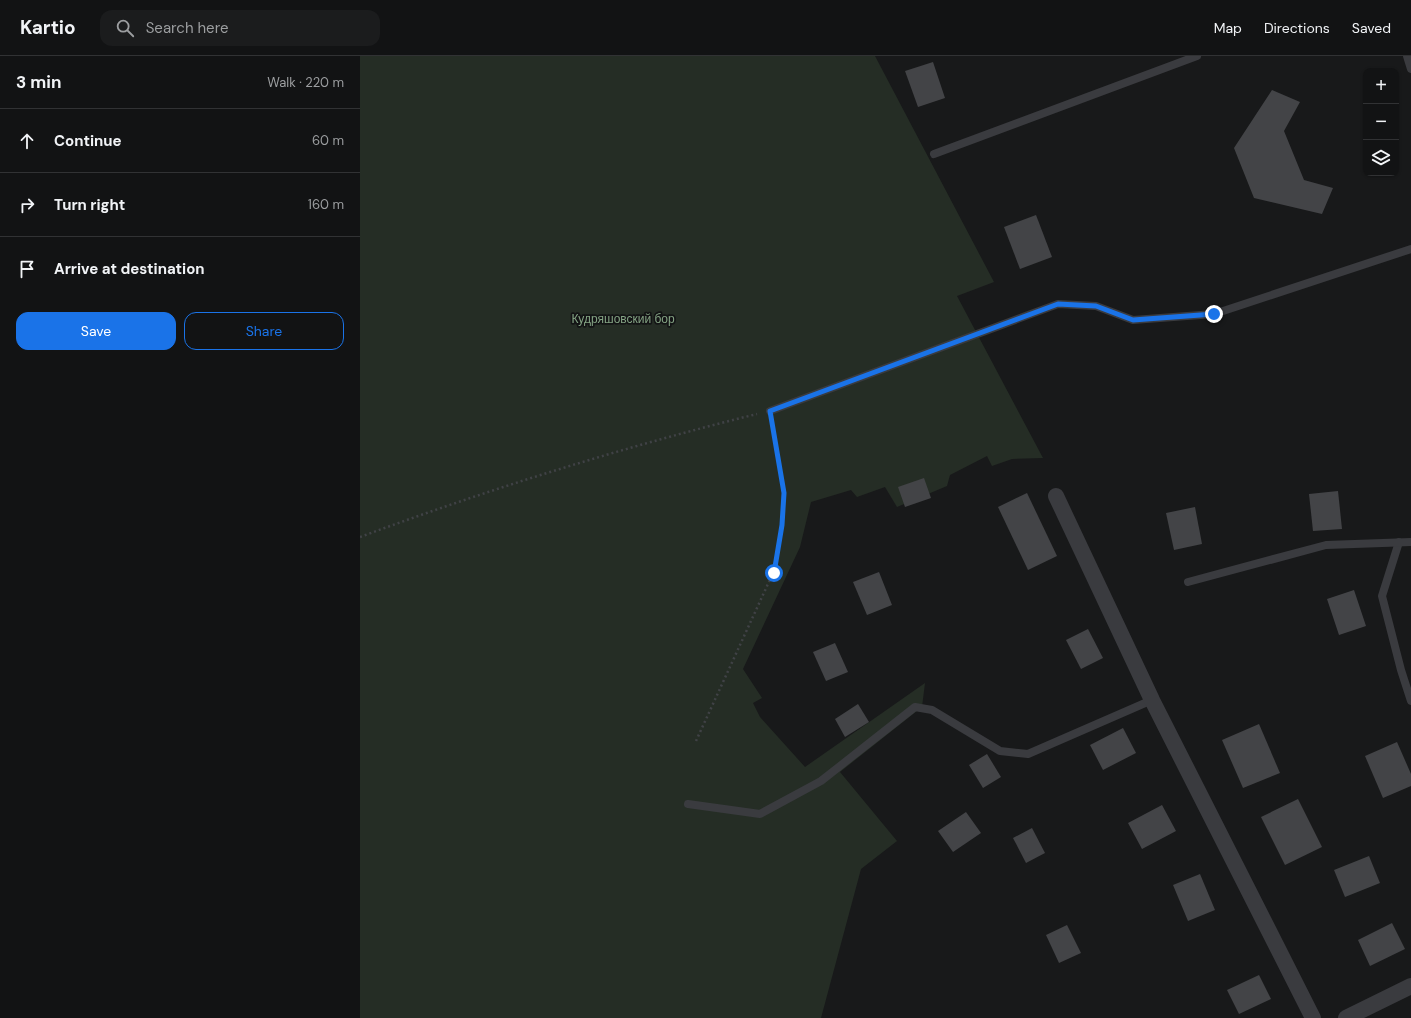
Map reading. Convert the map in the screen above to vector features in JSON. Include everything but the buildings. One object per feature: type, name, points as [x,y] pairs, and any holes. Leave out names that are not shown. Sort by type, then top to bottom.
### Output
[{"type":"street","points":[[1056,496],[1152,700],[1313,1018]]},
{"type":"street","points":[[1346,1018],[1411,986]]},
{"type":"lane","points":[[934,154],[1197,56]]},
{"type":"lane","points":[[1407,56],[1411,69]]},
{"type":"lane","points":[[770,411],[1058,304],[1096,306],[1133,320],[1214,314],[1411,249]]},
{"type":"lane","points":[[1399,542],[1382,596],[1401,670],[1411,701]]},
{"type":"lane","points":[[1188,582],[1326,545],[1411,542]]},
{"type":"lane","points":[[688,804],[760,814],[822,781],[915,707],[932,710],[1000,751],[1028,754],[1152,700]]},
{"type":"path","points":[[360,537],[445,506],[681,433],[770,411],[784,493],[782,525],[774,573],[696,741]]},
{"type":"green space","name":"Кудряшовский бор","points":[[360,56],[875,56],[994,282],[957,296],[1043,458],[1012,459],[992,466],[987,456],[950,475],[947,486],[897,507],[885,487],[857,497],[851,490],[811,502],[800,547],[743,669],[762,698],[753,703],[760,717],[805,767],[925,683],[922,707],[840,772],[897,841],[861,869],[821,1018],[360,1018]]},
{"type":"route","points":[[774,573],[782,525],[784,493],[770,411],[1058,304],[1096,306],[1133,320],[1214,314]]}]
